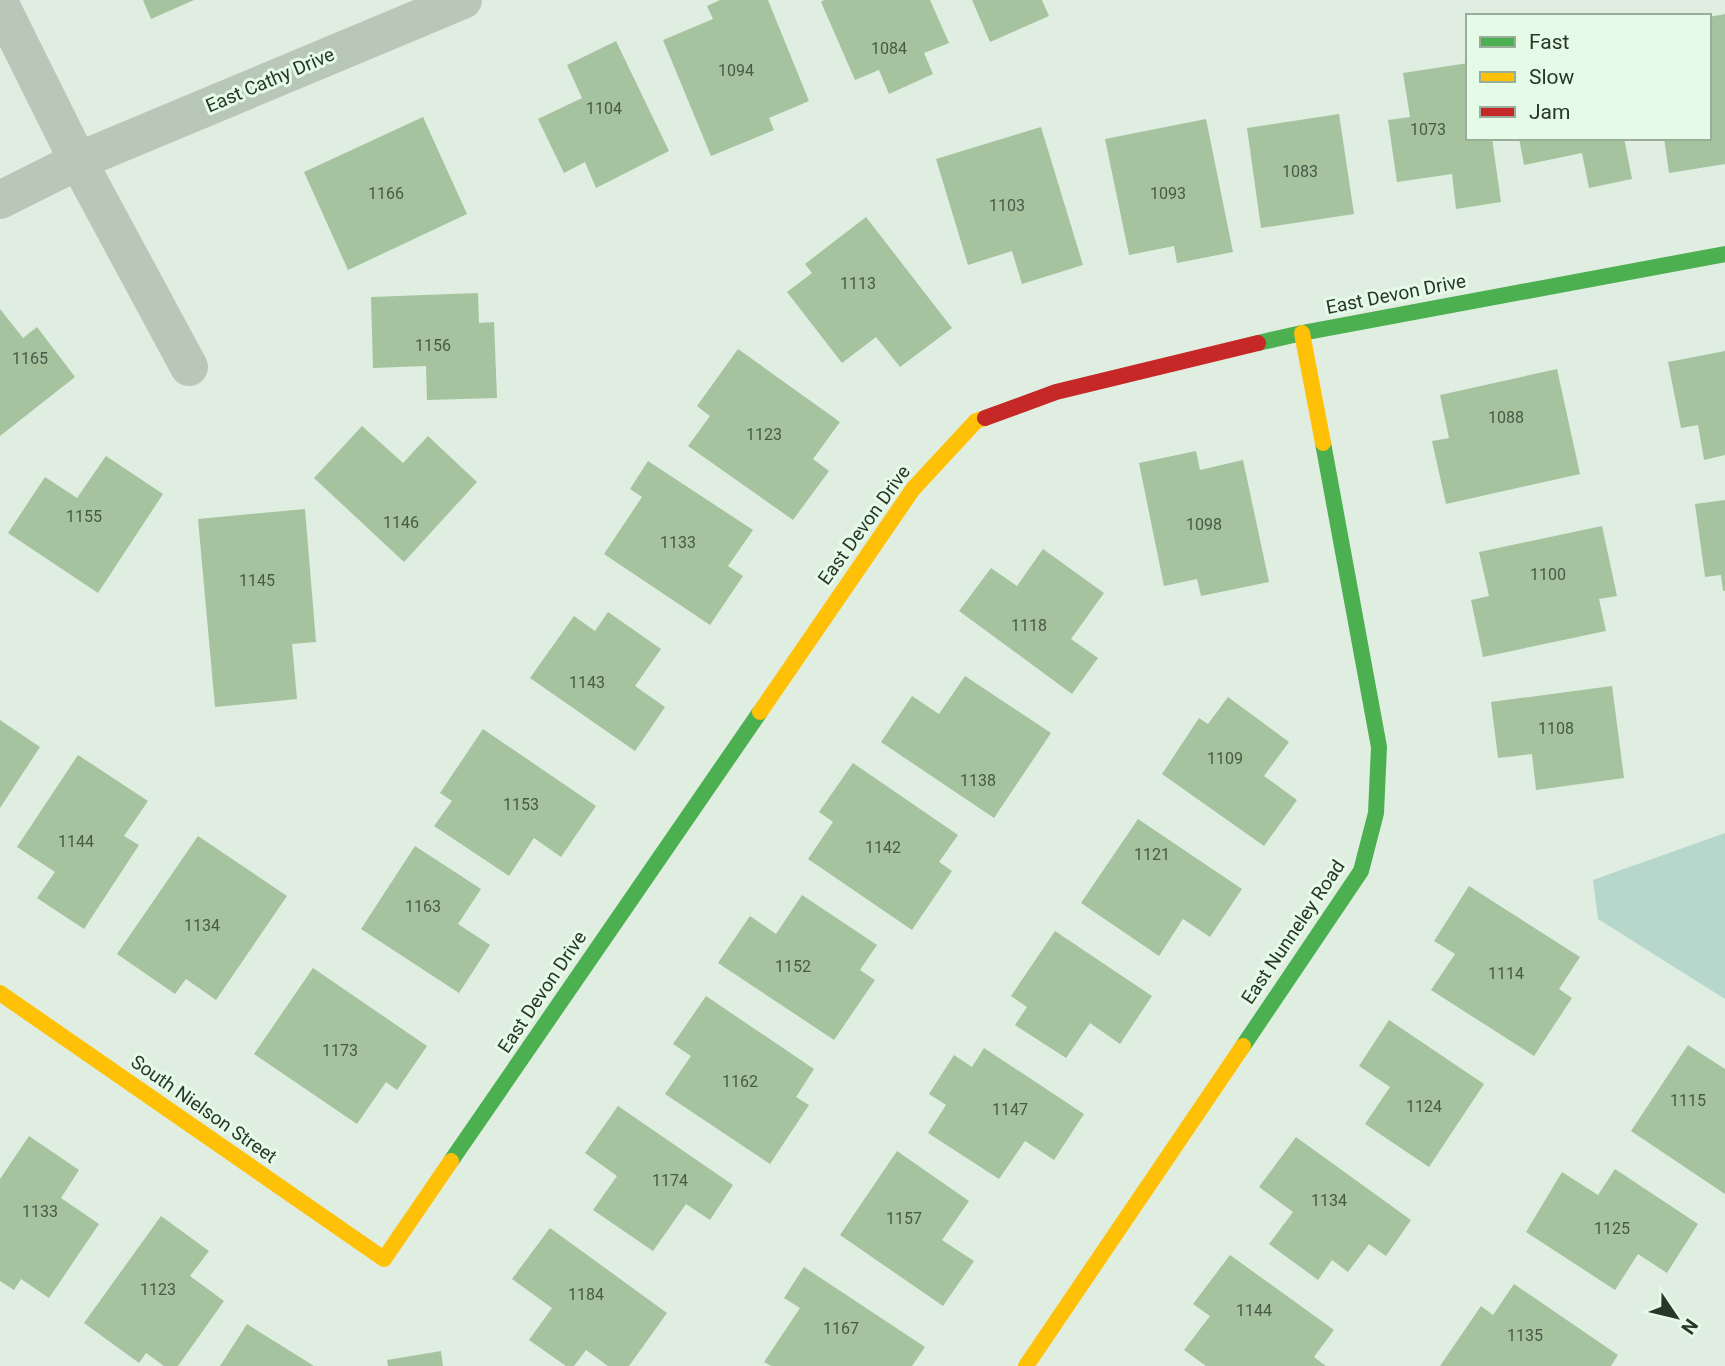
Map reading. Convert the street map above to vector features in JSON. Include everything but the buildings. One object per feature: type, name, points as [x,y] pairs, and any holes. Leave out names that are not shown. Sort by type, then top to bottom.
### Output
[{"type":"street","name":"East Cathy Drive","points":[[0,200],[78,161],[463,0]]},
{"type":"street","points":[[0,4],[78,161],[189,367]]},
{"type":"street","name":"East Devon Drive","points":[[384,1259],[913,489],[976,421],[1056,392],[1302,333],[1725,254]]},
{"type":"street","name":"East Nunneley Road","points":[[1026,1366],[1361,871],[1376,813],[1379,747],[1302,333]]},
{"type":"street","name":"South Nielson Street","points":[[0,993],[384,1259]]},
{"type":"shaded area","points":[[1725,833],[1725,999],[1598,919],[1593,880]]},
{"type":"traffic: fast","points":[[1258,343],[1725,254]]},
{"type":"traffic: fast","points":[[1243,1046],[1361,871],[1376,813],[1379,747],[1323,443]]},
{"type":"traffic: fast","points":[[451,1161],[760,712]]},
{"type":"traffic: slow","points":[[1302,333],[1323,443]]},
{"type":"traffic: slow","points":[[760,712],[913,489],[976,421],[985,418]]},
{"type":"traffic: slow","points":[[0,993],[384,1259],[451,1161]]},
{"type":"traffic: slow","points":[[1026,1366],[1243,1046]]},
{"type":"traffic: jam","points":[[985,418],[1056,392],[1258,343]]}]
